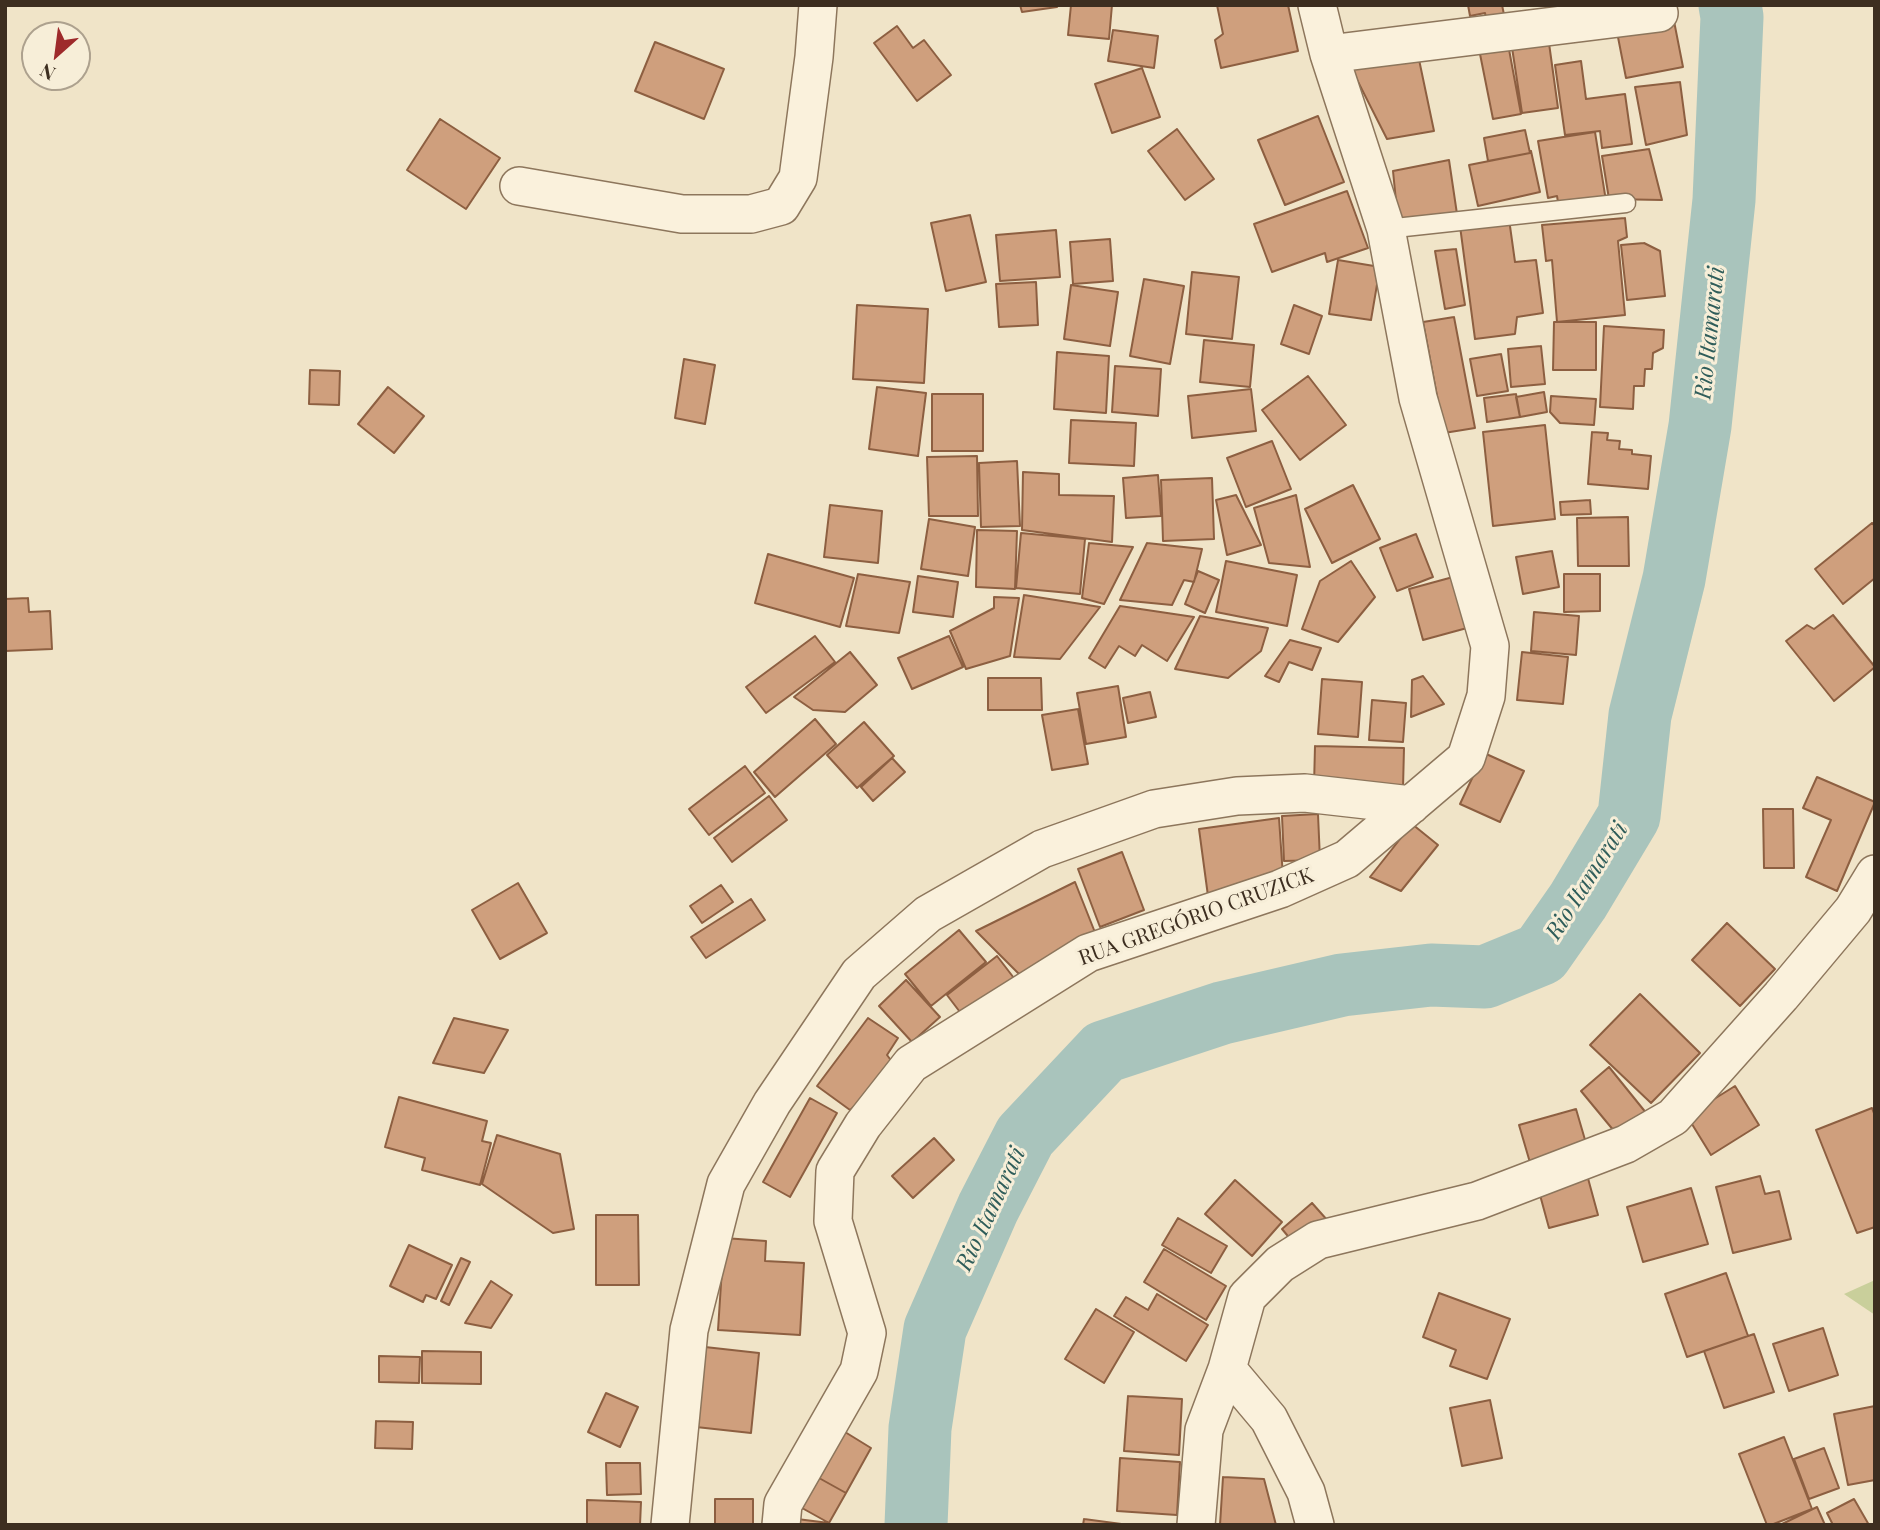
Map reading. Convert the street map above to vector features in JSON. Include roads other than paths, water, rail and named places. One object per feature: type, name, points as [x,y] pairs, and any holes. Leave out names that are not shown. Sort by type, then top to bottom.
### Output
[{"type":"street","points":[[519,186],[682,214],[751,214],[781,206],[798,178],[818,5]]},
{"type":"street","name":"RUA GREGÓRIO CRUZICK","points":[[781,1525],[783,1504],[859,1371],[867,1333],[833,1221],[835,1171],[863,1125],[911,1064],[1088,953],[1280,889],[1347,859],[1466,758],[1486,696],[1490,646],[1418,398],[1386,229],[1329,54],[1317,5]]},
{"type":"street","points":[[1329,54],[1659,13]]},
{"type":"street","points":[[670,1525],[689,1330],[726,1184],[772,1103],[859,974],[928,914],[1042,849],[1154,809],[1237,796],[1305,793],[1411,805]]},
{"type":"street","points":[[1196,1525],[1204,1430],[1227,1370],[1247,1297],[1280,1264],[1318,1240],[1477,1201],[1626,1144],[1673,1117],[1853,911],[1875,874]]},
{"type":"street","points":[[1227,1370],[1269,1419],[1306,1492],[1314,1525]]},
{"type":"lane","points":[[1386,229],[1626,204]]},
{"type":"waterway","name":"Rio Itamarati","points":[[916,1525],[920,1428],[935,1329],[988,1208],[1025,1136],[1104,1052],[1222,1013],[1342,985],[1431,975],[1485,977],[1541,954],[1578,901],[1629,816],[1640,715],[1674,579],[1700,426],[1724,200],[1732,17],[1730,5]]}]
